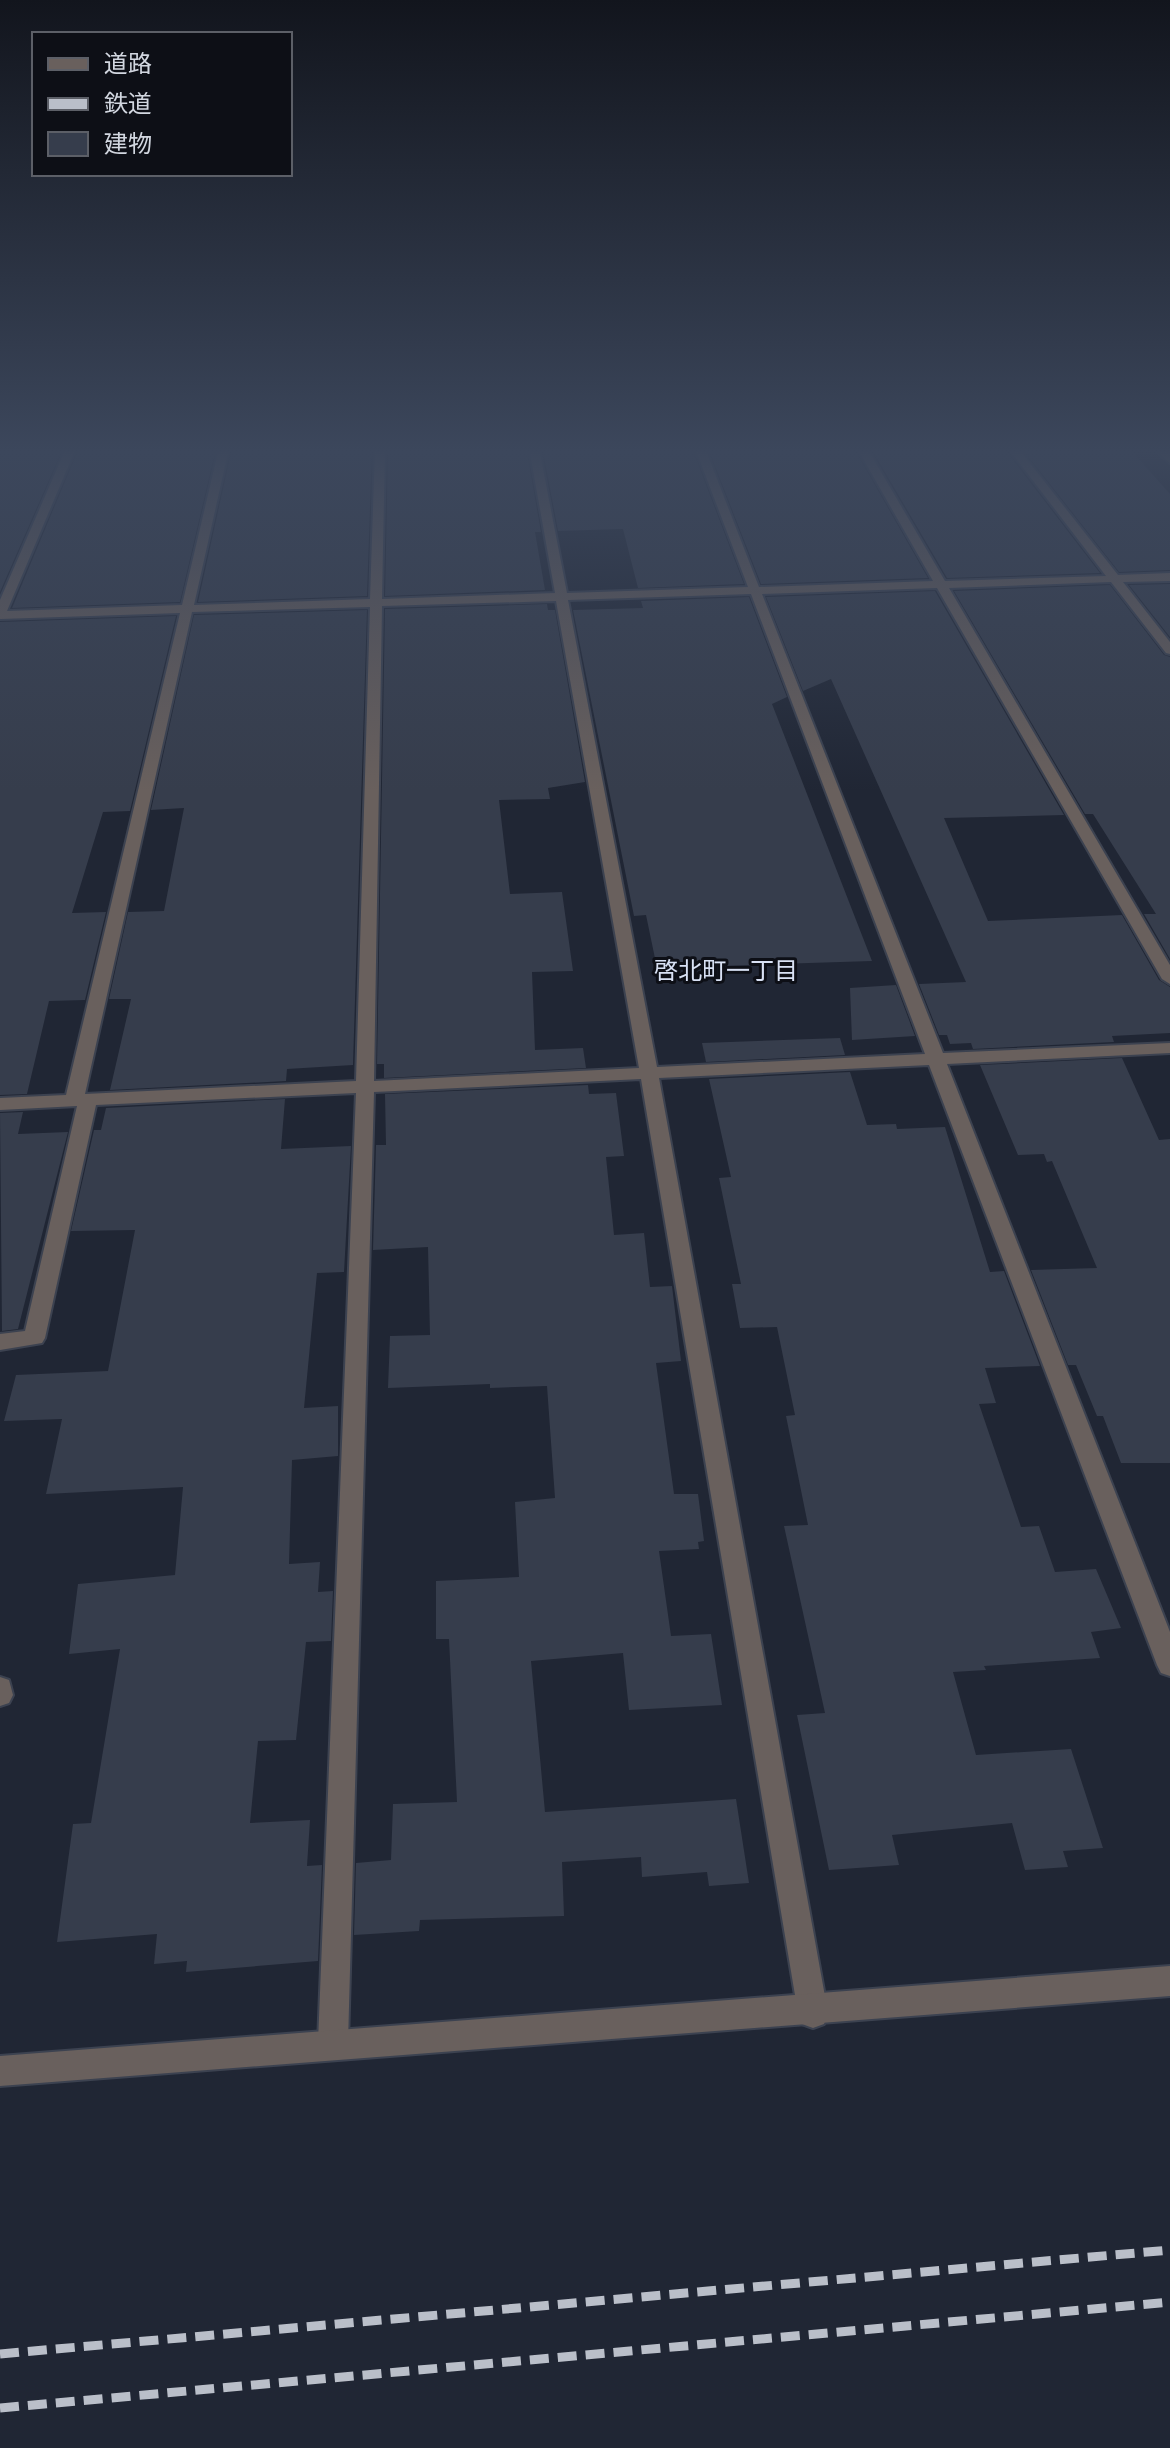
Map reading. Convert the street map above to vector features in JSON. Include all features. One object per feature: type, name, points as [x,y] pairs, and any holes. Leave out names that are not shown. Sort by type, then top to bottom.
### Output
[{"type":"street","points":[[22,562],[0,614],[1170,577]]},
{"type":"street","points":[[0,1342],[34,1338],[81,1100],[198,562]]},
{"type":"street","points":[[333,2043],[365,1086],[376,562]]},
{"type":"street","points":[[554,562],[649,1072],[813,2013]]},
{"type":"street","points":[[745,562],[1170,1665]]},
{"type":"street","points":[[927,562],[1170,979]]},
{"type":"street","points":[[1101,562],[1170,650]]},
{"type":"street","points":[[0,1104],[1170,1048]]},
{"type":"street","points":[[0,1688],[0,1695]]},
{"type":"street","points":[[0,2071],[333,2043],[813,2013],[1170,1981]]},
{"type":"building","points":[[0,562],[13,562],[0,592]]},
{"type":"building","points":[[31,562],[189,562],[180,602],[12,608]]},
{"type":"building","points":[[207,562],[368,562],[367,596],[198,602]]},
{"type":"building","points":[[386,562],[540,562],[545,590],[385,596]]},
{"type":"building","points":[[631,562],[736,562],[744,584],[638,588]]},
{"type":"building","points":[[753,562],[919,562],[928,578],[761,584]]},
{"type":"building","points":[[938,562],[1092,562],[1100,573],[947,578]]},
{"type":"building","points":[[1111,562],[1170,562],[1170,570],[1119,572]]},
{"type":"building","points":[[1170,584],[1170,637],[1129,585]]},
{"type":"building","points":[[1110,585],[1164,655],[1170,657],[1170,959],[1144,914],[1156,914],[1093,814],[1085,814],[954,591]]},
{"type":"building","points":[[935,591],[1064,815],[944,818],[988,921],[1122,915],[1159,980],[1170,987],[1170,1033],[1112,1036],[1114,1042],[973,1049],[971,1043],[950,1044],[947,1035],[939,1035],[919,984],[966,982],[831,679],[803,691],[766,597]]},
{"type":"building","points":[[749,597],[787,697],[772,704],[872,961],[657,968],[646,915],[634,916],[573,610],[643,608],[641,601]]},
{"type":"building","points":[[547,604],[548,610],[555,610],[585,782],[548,788],[550,799],[499,800],[510,894],[562,892],[573,971],[532,972],[535,1050],[583,1048],[586,1068],[384,1078],[384,1064],[377,1064],[385,609]]},
{"type":"building","points":[[367,610],[353,1065],[287,1069],[286,1081],[110,1090],[131,999],[109,999],[128,912],[164,911],[184,808],[151,810],[194,615]]},
{"type":"building","points":[[176,616],[130,811],[103,812],[72,913],[106,912],[85,1000],[49,1001],[27,1094],[0,1095],[0,622]]},
{"type":"building","points":[[896,985],[915,1036],[852,1040],[850,988]]},
{"type":"building","points":[[840,1038],[845,1055],[706,1062],[702,1043]]},
{"type":"building","points":[[1122,1058],[1159,1140],[1170,1139],[1170,1463],[1121,1463],[1103,1416],[1097,1416],[1076,1365],[1068,1365],[1031,1270],[1097,1268],[1052,1161],[1047,1162],[1044,1154],[1018,1155],[980,1065]]},
{"type":"building","points":[[850,1072],[867,1125],[896,1124],[897,1129],[945,1127],[990,1272],[1004,1271],[1040,1366],[985,1368],[996,1403],[979,1404],[1021,1527],[1039,1526],[1055,1572],[1096,1569],[1121,1628],[1091,1632],[1100,1658],[984,1666],[986,1670],[953,1672],[976,1755],[1071,1749],[1103,1848],[1063,1851],[1068,1867],[1025,1870],[1012,1823],[892,1835],[899,1865],[829,1870],[797,1715],[825,1713],[784,1526],[808,1525],[786,1416],[795,1415],[777,1327],[740,1328],[732,1284],[741,1284],[719,1178],[731,1177],[709,1079]]},
{"type":"building","points":[[588,1085],[589,1094],[616,1093],[624,1156],[606,1157],[614,1235],[644,1233],[650,1287],[672,1286],[681,1361],[656,1363],[674,1494],[698,1494],[704,1541],[698,1542],[699,1549],[659,1551],[671,1636],[711,1634],[722,1705],[629,1710],[623,1653],[531,1661],[545,1812],[736,1799],[749,1883],[709,1886],[707,1872],[642,1877],[641,1857],[562,1862],[564,1916],[420,1920],[419,1931],[354,1935],[356,1863],[391,1860],[393,1804],[457,1802],[449,1639],[436,1639],[436,1581],[519,1577],[515,1502],[555,1498],[547,1386],[490,1388],[490,1384],[388,1388],[390,1336],[430,1335],[428,1247],[373,1250],[376,1145],[386,1145],[385,1094]]},
{"type":"building","points":[[285,1099],[281,1149],[351,1146],[344,1272],[317,1273],[304,1408],[338,1406],[338,1456],[292,1460],[289,1564],[320,1562],[318,1592],[333,1591],[331,1641],[306,1642],[296,1740],[258,1741],[250,1823],[310,1820],[307,1866],[322,1865],[318,1961],[186,1972],[187,1961],[154,1964],[157,1934],[57,1942],[73,1824],[91,1823],[120,1649],[69,1654],[78,1584],[175,1575],[183,1487],[46,1494],[62,1419],[4,1421],[16,1375],[108,1371],[135,1230],[71,1231],[94,1130],[101,1130],[106,1108]]},
{"type":"building","points":[[23,1112],[18,1134],[68,1132],[18,1329],[2,1331],[0,1113]]},
{"type":"railway","points":[[0,2354],[1170,2250]]},
{"type":"railway","points":[[0,2408],[1170,2302]]},
{"type":"district","name":"啓北町一丁目","points":[[726,971]]}]
